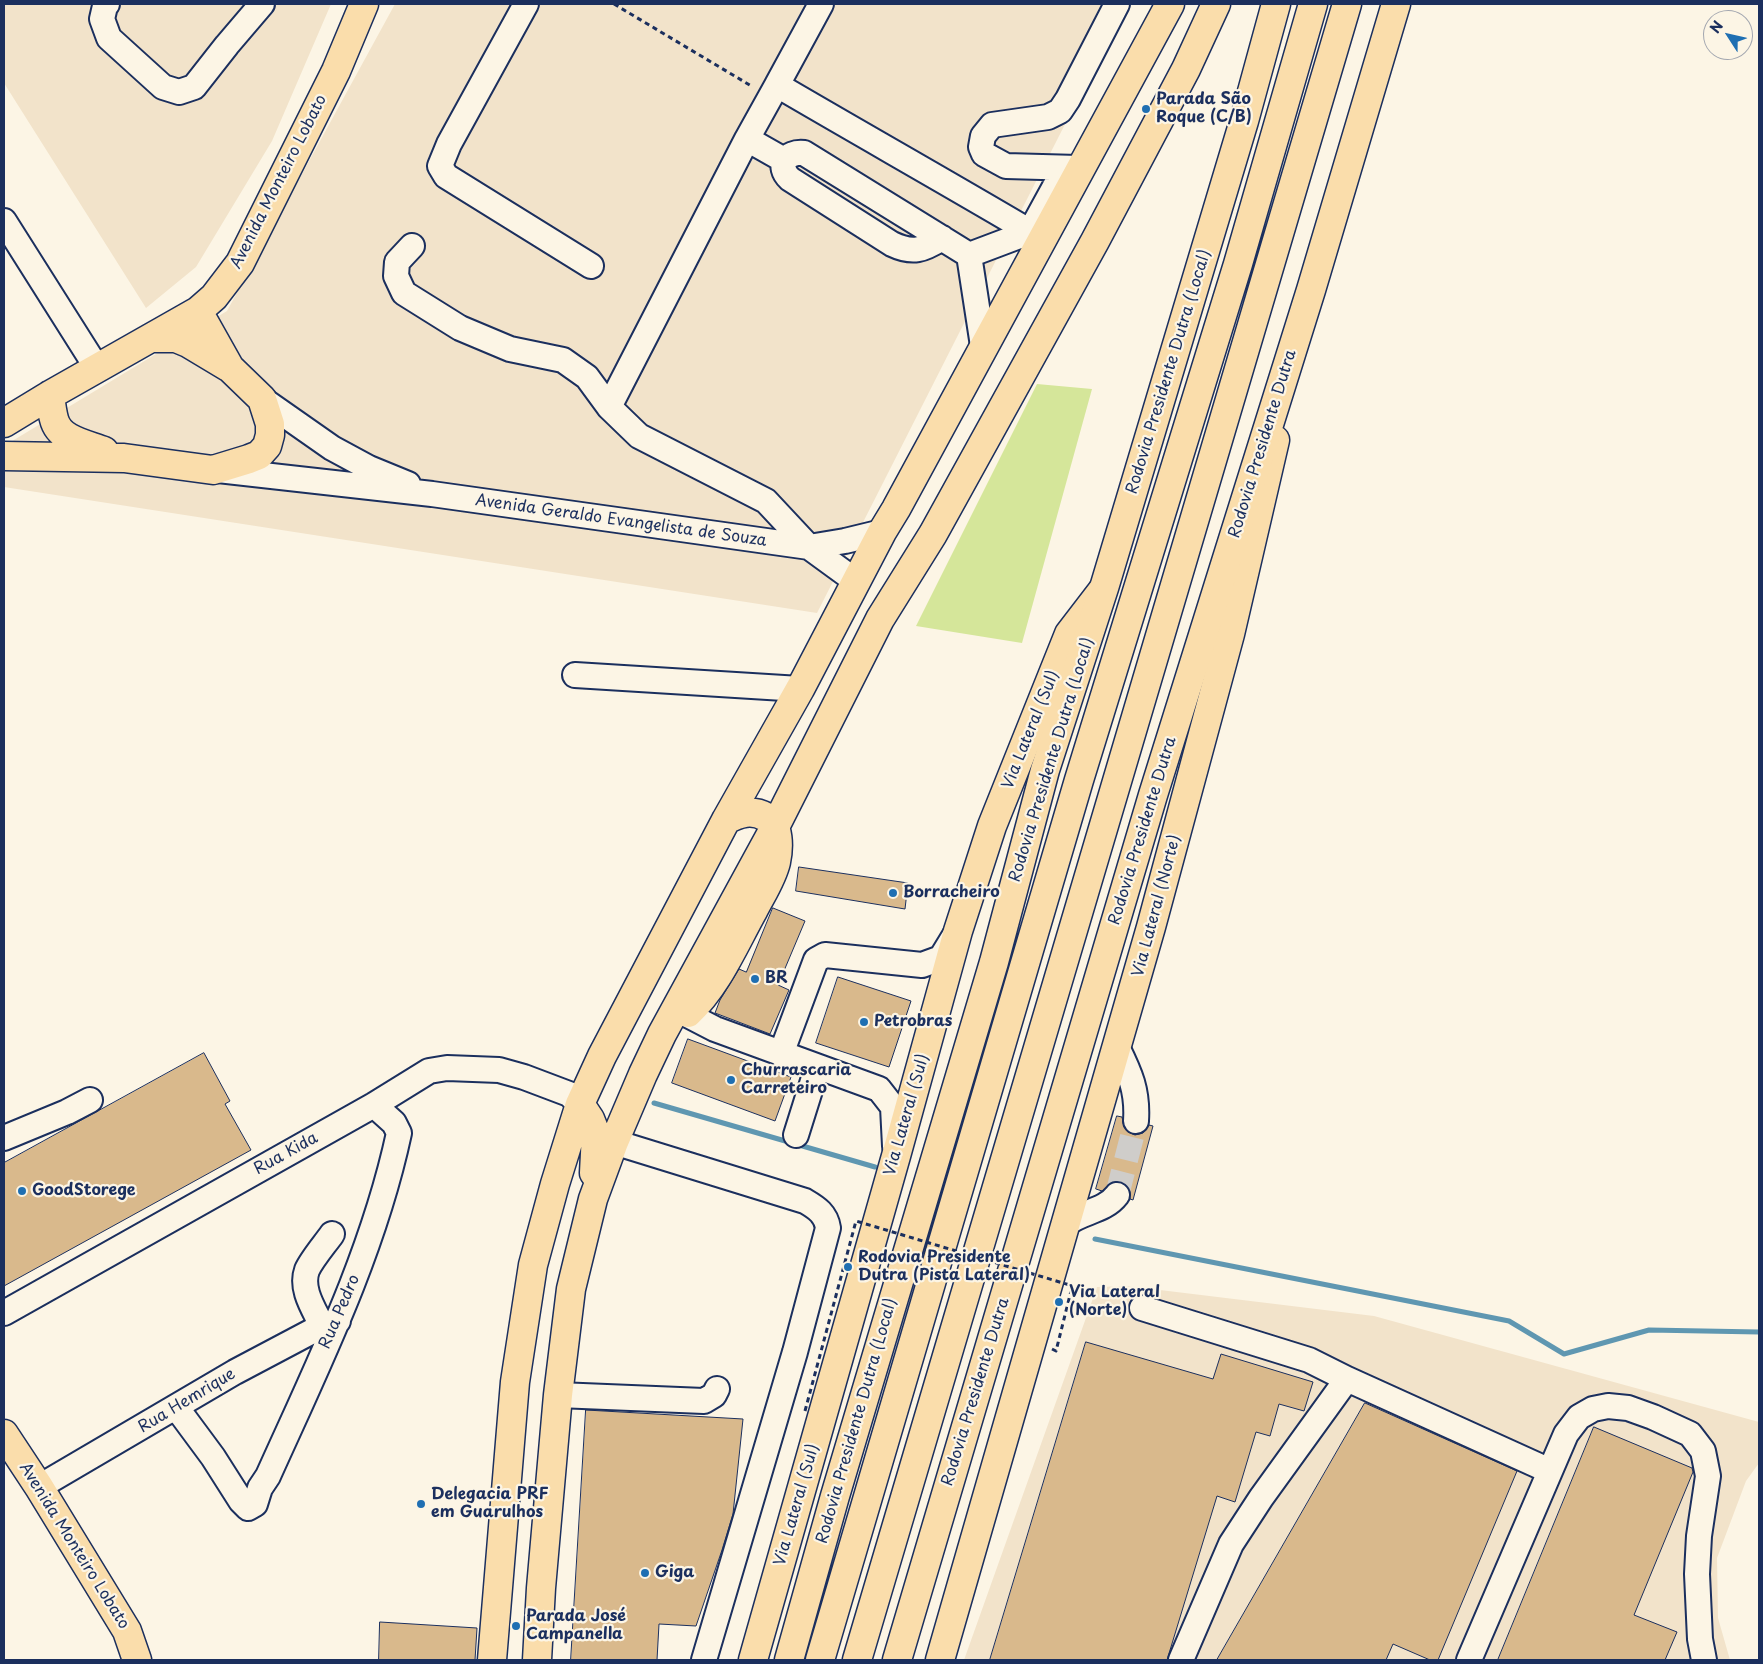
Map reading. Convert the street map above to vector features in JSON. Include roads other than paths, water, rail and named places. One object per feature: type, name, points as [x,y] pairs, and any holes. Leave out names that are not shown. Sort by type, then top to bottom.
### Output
[{"type":"main road","name":"Avenida Monteiro Lobato","points":[[4,424],[50,395],[198,312],[214,298],[240,264],[336,71],[364,4]]},
{"type":"main road","points":[[492,1660],[515,1382],[532,1274],[555,1184],[580,1104],[602,1056],[726,820],[800,689],[983,346],[1036,236],[1170,4]]},
{"type":"main road","points":[[775,827],[880,619],[933,534],[1100,233],[1186,69],[1216,4]]},
{"type":"main road","name":"Rodovia Presidente Dutra (Local)","points":[[789,1660],[835,1496],[991,971],[1045,770],[1104,588],[1244,121],[1276,4]]},
{"type":"main road","points":[[820,1660],[1079,780],[1238,264],[1313,4]]},
{"type":"main road","points":[[857,1660],[1347,4]]},
{"type":"main road","name":"Rodovia Presidente Dutra","points":[[897,1660],[1153,795],[1310,290],[1396,4]]},
{"type":"main road","name":"Via Lateral (Norte)","points":[[940,1660],[1151,927],[1230,634],[1310,290]]},
{"type":"main road","name":"Avenida Geraldo Evangelista de Souza","points":[[4,456],[124,458],[213,470],[259,455],[267,446],[270,435],[270,424],[262,399],[230,368],[198,312]]},
{"type":"main road","points":[[151,338],[176,338],[230,368]]},
{"type":"main road","points":[[50,395],[54,421],[66,436],[124,458]]},
{"type":"main road","points":[[889,520],[900,537],[906,541],[918,544],[933,534]]},
{"type":"main road","name":"Via Lateral (Sul)","points":[[753,1660],[958,931],[992,826],[1069,634],[1104,588]]},
{"type":"main road","points":[[537,1660],[541,1588],[558,1395],[571,1289],[593,1200],[642,1074],[676,1021],[693,1008],[718,974],[771,877],[778,853],[775,827],[769,819],[749,812],[738,814],[726,820]]},
{"type":"main road","points":[[580,1104],[596,1134],[593,1200]]},
{"type":"main road","name":"Avenida Monteiro Lobato","points":[[4,1434],[39,1487],[127,1631],[137,1660]]},
{"type":"street","points":[[107,4],[102,19],[109,38],[163,87],[179,92],[194,87],[262,4]]},
{"type":"street","points":[[526,4],[449,144],[440,166],[446,176],[591,266]]},
{"type":"street","points":[[609,407],[747,139],[821,4]]},
{"type":"street","points":[[1074,168],[1006,166],[984,154],[981,147],[983,136],[992,125],[1048,117],[1060,111],[1117,4]]},
{"type":"street","points":[[774,92],[920,168],[989,206],[1036,236]]},
{"type":"street","points":[[747,139],[784,160],[790,154],[804,153],[969,255],[1036,236]]},
{"type":"street","points":[[4,221],[98,368]]},
{"type":"street","points":[[412,246],[397,262],[396,276],[404,293],[460,328],[510,349],[563,360],[587,377],[609,407],[639,436],[766,501],[809,547]]},
{"type":"street","points":[[969,255],[983,346]]},
{"type":"street","name":"Avenida Geraldo Evangelista de Souza","points":[[262,399],[332,448],[369,468],[432,494]]},
{"type":"street","name":"Avenida Geraldo Evangelista de Souza","points":[[213,470],[432,494],[809,547],[845,541],[889,520]]},
{"type":"street","name":"Avenida Geraldo Evangelista de Souza","points":[[809,547],[857,582]]},
{"type":"street","points":[[575,675],[800,689]]},
{"type":"street","points":[[781,1054],[816,960],[825,955],[922,965],[941,958],[958,931]]},
{"type":"street","points":[[676,1021],[715,1029],[879,1090],[893,1108],[896,1156]]},
{"type":"street","points":[[1117,1047],[1131,1076],[1137,1106],[1136,1121]]},
{"type":"street","name":"Rua Kida","points":[[4,1313],[374,1105],[429,1071],[447,1068],[500,1070],[568,1094],[580,1104]]},
{"type":"street","points":[[796,1135],[817,1068]]},
{"type":"street","points":[[4,1138],[90,1100]]},
{"type":"street","name":"Rua Pedro","points":[[176,1407],[213,1457],[241,1501],[248,1508],[254,1504],[260,1488],[268,1476],[330,1323],[373,1230],[399,1134],[394,1123],[374,1105]]},
{"type":"street","points":[[614,1142],[804,1201],[822,1212],[827,1222],[828,1228],[796,1352],[704,1660]]},
{"type":"street","points":[[1066,1224],[1074,1217],[1104,1207],[1117,1195]]},
{"type":"street","points":[[330,1323],[307,1294],[305,1283],[308,1269],[332,1234]]},
{"type":"street","points":[[1142,1308],[1309,1360],[1550,1471]]},
{"type":"street","name":"Rua Hemrique","points":[[39,1487],[235,1372],[330,1323]]},
{"type":"street","points":[[1181,1660],[1230,1544],[1261,1498],[1348,1379]]},
{"type":"street","points":[[558,1395],[704,1401],[714,1395],[717,1389]]},
{"type":"street","points":[[1469,1660],[1566,1434],[1579,1417],[1593,1409],[1608,1406],[1628,1408],[1690,1434],[1703,1451],[1708,1476],[1699,1536],[1697,1574],[1700,1639],[1704,1660]]},
{"type":"waterway","points":[[654,1103],[875,1167]]},
{"type":"waterway","points":[[1095,1239],[1509,1321],[1564,1354],[1649,1330],[1759,1332]]},
{"type":"tunnel","points":[[1117,1195],[1136,1121]]},
{"type":"place","name":"Parada São Roque (C/B)","points":[[1146,109]]},
{"type":"place","name":"Borracheiro","points":[[893,893]]},
{"type":"place","name":"BR","points":[[755,979]]},
{"type":"place","name":"Petrobras","points":[[864,1022]]},
{"type":"place","name":"Churrascaria Carreteiro","points":[[731,1080]]},
{"type":"place","name":"GoodStorege","points":[[22,1191]]},
{"type":"place","name":"Rodovia Presidente Dutra (Pista Lateral)","points":[[848,1267]]},
{"type":"place","name":"Via Lateral (Norte)","points":[[1059,1302]]},
{"type":"place","name":"Delegacia PRF em Guarulhos","points":[[421,1504]]},
{"type":"place","name":"Giga","points":[[645,1573]]},
{"type":"place","name":"Parada José Campanella","points":[[516,1626]]}]
